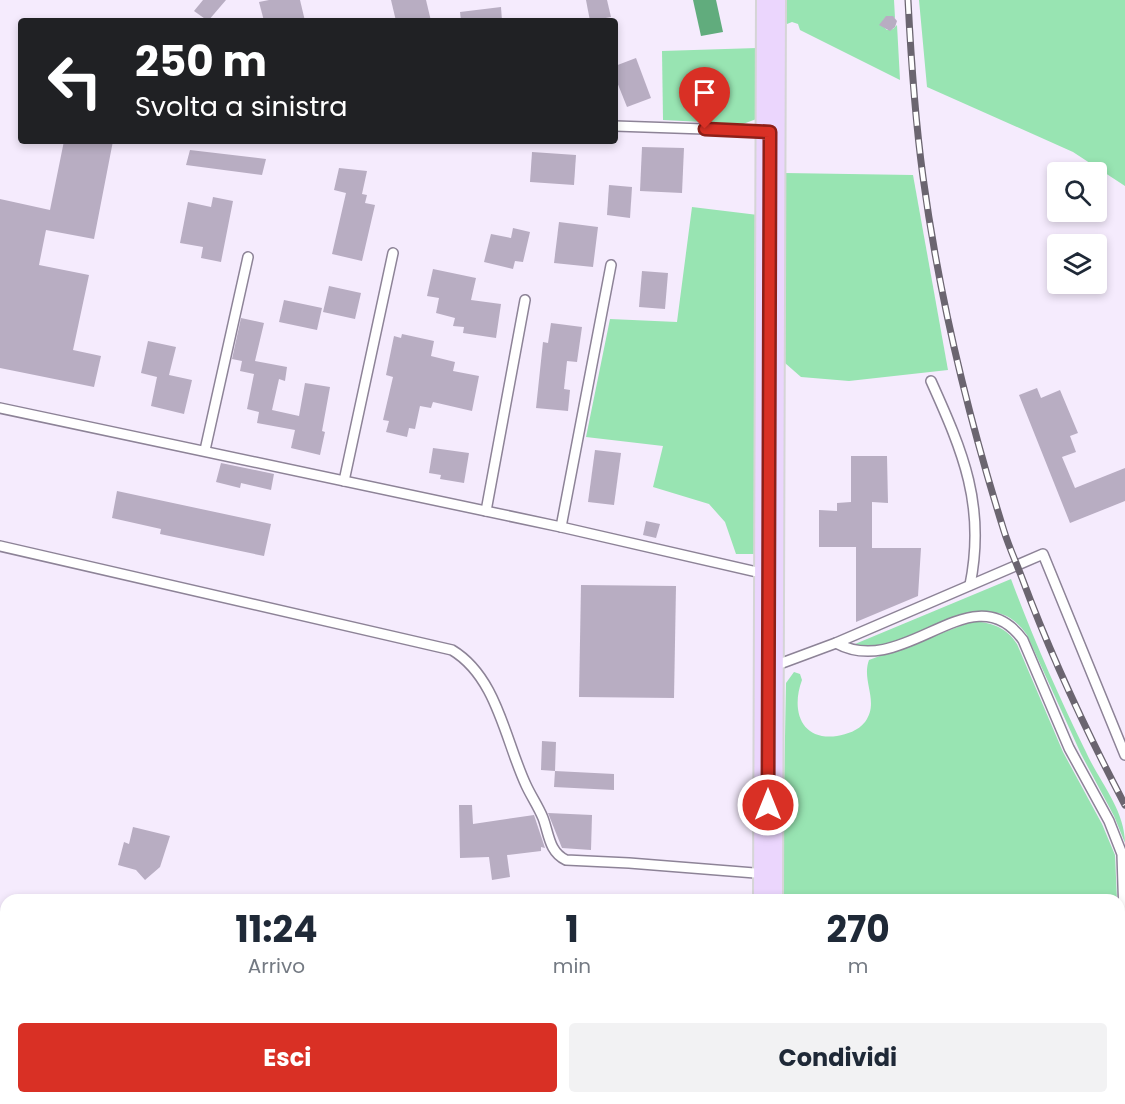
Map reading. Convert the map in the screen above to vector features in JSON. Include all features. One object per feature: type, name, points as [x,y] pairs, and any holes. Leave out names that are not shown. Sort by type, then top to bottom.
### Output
[{"type":"main road","points":[[768,887],[771,0]]},
{"type":"lane","points":[[618,126],[770,132]]},
{"type":"lane","points":[[344,481],[393,253]]},
{"type":"lane","points":[[205,450],[248,257]]},
{"type":"lane","points":[[561,527],[611,265]]},
{"type":"lane","points":[[486,511],[525,300]]},
{"type":"lane","points":[[931,381],[959,443],[975,508],[976,555],[970,585]]},
{"type":"lane","points":[[0,408],[561,527],[769,575]]},
{"type":"lane","points":[[0,546],[452,650],[465,658],[477,670],[486,685],[526,786],[542,817],[552,849],[558,856],[566,860],[629,862],[768,887]]},
{"type":"lane","points":[[769,668],[836,643],[1042,555],[1125,755]]},
{"type":"lane","points":[[836,643],[848,650],[862,653],[882,651],[962,619],[980,616],[999,619],[1014,627],[1023,640],[1069,748],[1109,821],[1122,854],[1124,894]]},
{"type":"shaded area","points":[[693,0],[716,0],[723,32],[701,36]]},
{"type":"shaded area","points":[[784,0],[894,0],[895,18],[889,16],[884,19],[882,25],[887,30],[897,25],[900,80],[800,30],[798,24],[792,22],[787,24],[784,20]]},
{"type":"shaded area","points":[[919,0],[1125,0],[1125,186],[1107,174],[1107,162],[1088,162],[1073,152],[927,87]]},
{"type":"shaded area","points":[[757,48],[759,118],[743,124],[663,120],[662,51]]},
{"type":"shaded area","points":[[785,173],[913,175],[948,370],[849,381],[801,377],[785,363]]},
{"type":"shaded area","points":[[692,207],[758,215],[755,554],[736,554],[725,522],[709,504],[653,487],[663,446],[586,437],[610,319],[677,322]]},
{"type":"shaded area","points":[[1011,579],[1066,709],[1091,763],[1116,807],[1124,831],[1125,843],[1114,816],[1081,754],[1027,635],[1012,620],[995,613],[977,612],[958,616],[882,646],[859,648],[855,644]]},
{"type":"shaded area","points":[[974,621],[999,627],[1009,634],[1017,644],[1063,752],[1102,824],[1115,855],[1117,894],[782,894],[786,683],[794,672],[800,674],[802,680],[798,712],[807,728],[824,736],[848,733],[862,725],[869,714],[871,699],[867,668],[869,660]]},
{"type":"building","points":[[203,0],[226,0],[211,18],[204,18],[194,11]]},
{"type":"building","points":[[300,0],[304,18],[263,18],[259,2]]},
{"type":"building","points":[[391,0],[426,0],[430,18],[395,18]]},
{"type":"building","points":[[586,0],[607,0],[611,17],[589,18]]},
{"type":"building","points":[[501,7],[502,18],[461,18],[460,12]]},
{"type":"building","points":[[886,16],[893,16],[897,21],[895,27],[890,31],[879,25]]},
{"type":"building","points":[[636,58],[651,98],[627,107],[618,84],[618,65]]},
{"type":"building","points":[[63,144],[112,144],[94,239],[46,230],[39,265],[89,275],[73,350],[101,356],[94,387],[0,368],[0,199],[50,210]]},
{"type":"building","points":[[642,147],[684,148],[682,193],[640,191]]},
{"type":"building","points":[[190,150],[266,159],[262,175],[186,165]]},
{"type":"building","points":[[532,152],[576,155],[574,185],[530,182]]},
{"type":"building","points":[[339,168],[367,171],[362,194],[367,195],[365,203],[375,205],[362,261],[332,254],[346,193],[334,190]]},
{"type":"building","points":[[609,185],[632,187],[630,218],[607,215]]},
{"type":"building","points":[[213,197],[233,201],[221,262],[201,258],[203,247],[180,243],[188,202],[211,207]]},
{"type":"building","points":[[559,222],[598,227],[593,267],[554,263]]},
{"type":"building","points":[[513,228],[530,232],[523,262],[515,261],[513,269],[484,262],[491,234],[511,238]]},
{"type":"building","points":[[433,269],[476,278],[471,300],[501,304],[496,338],[463,333],[464,327],[453,326],[455,318],[436,313],[439,298],[427,296]]},
{"type":"building","points":[[642,271],[668,273],[665,309],[639,307]]},
{"type":"building","points":[[329,286],[361,293],[355,319],[323,312]]},
{"type":"building","points":[[284,300],[322,308],[317,330],[279,322]]},
{"type":"building","points":[[241,318],[264,323],[255,361],[287,367],[285,381],[279,379],[272,410],[299,416],[305,383],[330,387],[320,455],[291,448],[295,430],[257,423],[259,412],[247,409],[254,374],[240,371],[242,361],[232,359]]},
{"type":"building","points":[[551,323],[582,327],[577,362],[567,361],[564,389],[570,390],[568,411],[536,408],[543,342],[548,343]]},
{"type":"building","points":[[402,334],[434,341],[431,356],[455,362],[453,371],[479,376],[472,411],[433,402],[431,408],[420,406],[415,429],[409,428],[407,437],[386,432],[389,421],[383,420],[393,377],[386,375],[394,336],[401,338]]},
{"type":"building","points":[[148,341],[176,347],[169,375],[192,380],[184,414],[151,406],[157,377],[141,373]]},
{"type":"building","points":[[1037,388],[1041,398],[1060,390],[1078,433],[1070,436],[1076,452],[1062,457],[1075,488],[1125,468],[1125,501],[1070,523],[1019,395]]},
{"type":"building","points":[[433,448],[469,453],[464,483],[440,479],[441,475],[429,473]]},
{"type":"building","points":[[595,450],[621,453],[614,505],[588,502]]},
{"type":"building","points":[[851,456],[887,456],[888,503],[872,502],[872,548],[921,548],[918,596],[856,622],[856,547],[819,547],[819,510],[837,511],[837,503],[851,502]]},
{"type":"building","points":[[221,463],[274,474],[271,490],[241,483],[240,488],[216,482]]},
{"type":"building","points":[[117,491],[271,524],[264,556],[160,534],[161,529],[112,518]]},
{"type":"building","points":[[646,521],[660,524],[656,538],[643,535]]},
{"type":"building","points":[[581,585],[676,586],[674,698],[579,697]]},
{"type":"building","points":[[542,741],[556,742],[555,771],[541,770]]},
{"type":"building","points":[[555,771],[614,774],[614,790],[554,787]]},
{"type":"building","points":[[459,805],[472,805],[473,824],[534,815],[545,848],[541,847],[541,851],[507,855],[510,877],[492,880],[489,857],[460,858]]},
{"type":"building","points":[[548,813],[592,815],[591,850],[562,848]]},
{"type":"building","points":[[133,827],[170,836],[160,867],[145,880],[136,870],[118,865],[124,842],[129,844]]},
{"type":"railway","points":[[908,0],[920,155],[930,222],[946,311],[978,444],[1006,537],[1045,636],[1083,721],[1125,805]]},
{"type":"route","points":[[705,129],[770,132],[768,805]]}]
